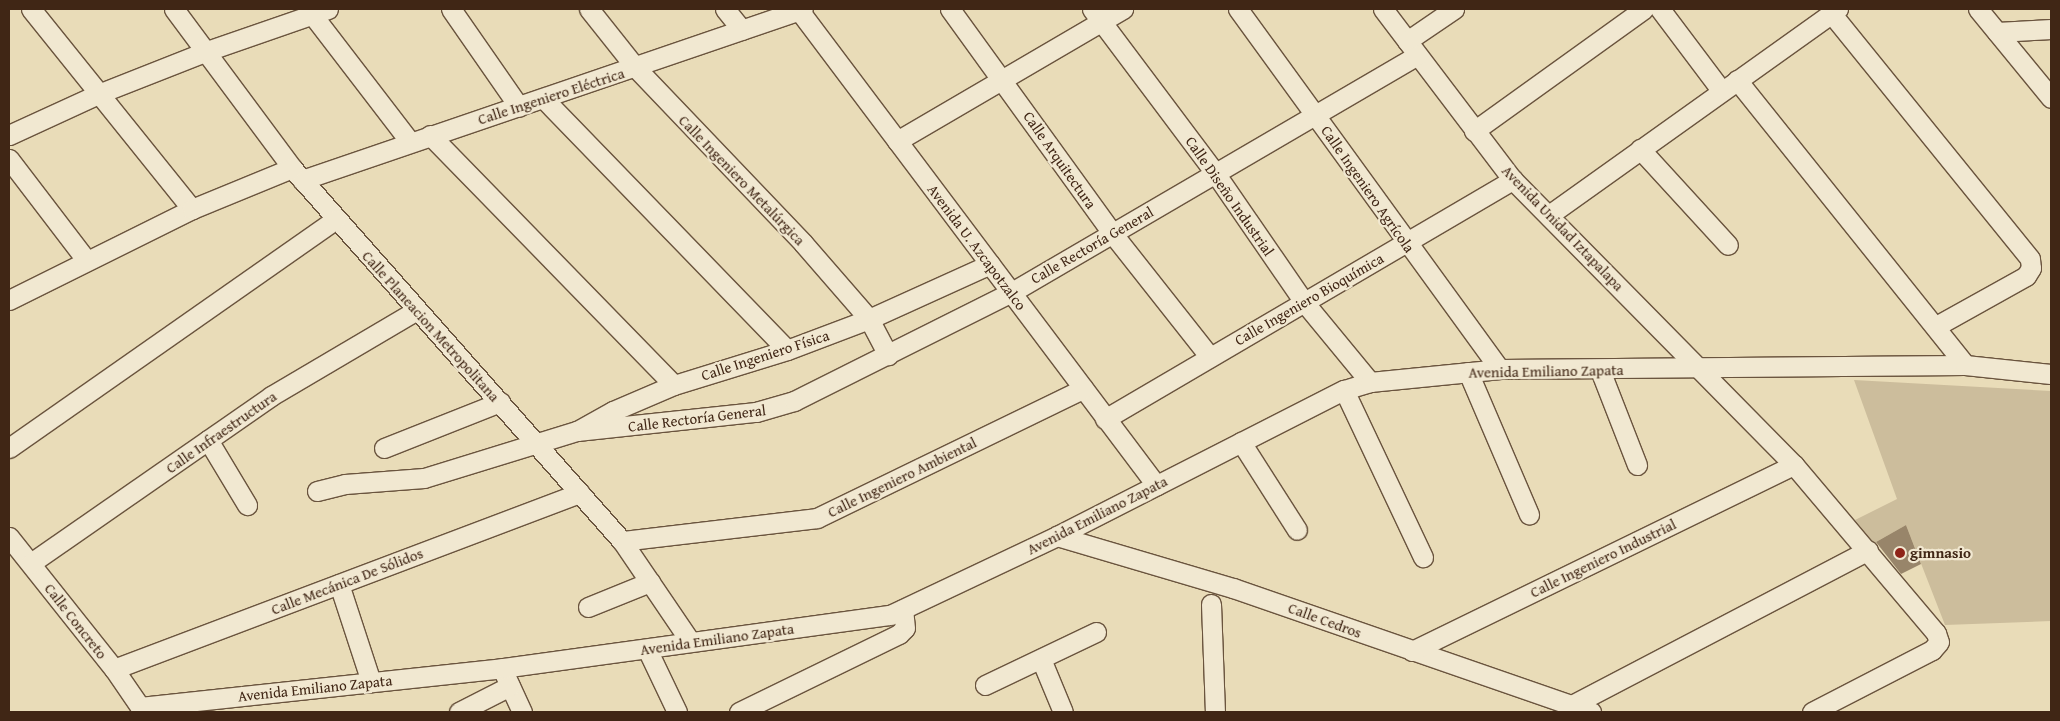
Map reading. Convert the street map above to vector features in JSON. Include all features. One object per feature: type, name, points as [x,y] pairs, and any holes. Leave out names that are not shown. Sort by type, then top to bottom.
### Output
[{"type":"street","points":[[31,9],[192,209]]},
{"type":"street","name":"Calle Planeacion Metropolitana","points":[[174,9],[297,174],[335,220],[539,444],[622,542],[690,641]]},
{"type":"street","points":[[451,9],[519,107]]},
{"type":"street","name":"Calle Ingeniero Metalúrgica","points":[[589,9],[636,68],[803,243],[869,320],[888,355]]},
{"type":"street","points":[[724,9],[742,30]]},
{"type":"street","name":"Calle Arquitectura","points":[[950,9],[1003,79],[1112,233],[1210,357]]},
{"type":"street","points":[[897,141],[1003,79],[1097,15],[1122,9]]},
{"type":"street","name":"Calle Ingeniero Agrícola","points":[[1238,9],[1406,243],[1500,368]]},
{"type":"street","name":"Avenida Unidad Iztapalapa","points":[[1383,9],[1513,180],[1794,465],[1868,550],[1936,633],[1939,642],[1932,650],[1812,712]]},
{"type":"street","name":"Calle Rectoría General","points":[[577,431],[776,408],[888,355],[1012,292],[1315,114],[1412,48],[1454,9]]},
{"type":"street","points":[[1474,131],[1644,9]]},
{"type":"street","points":[[1660,9],[1721,90]]},
{"type":"street","points":[[1978,9],[2051,98]]},
{"type":"street","name":"Calle Ingeniero Eléctrica","points":[[9,300],[192,209],[297,174],[430,136],[544,99],[800,10]]},
{"type":"street","name":"Avenida U. Azcapotzalco","points":[[800,10],[1156,485]]},
{"type":"street","points":[[9,135],[98,94],[316,11],[410,142]]},
{"type":"street","points":[[1549,215],[1721,90],[1834,11],[2030,259],[2031,268],[2026,276],[1936,326]]},
{"type":"street","name":"Calle Diseño Industrial","points":[[1097,15],[1214,173],[1304,302],[1370,382]]},
{"type":"street","points":[[1998,32],[2051,29]]},
{"type":"street","points":[[1737,80],[1936,326],[1965,365]]},
{"type":"street","points":[[544,99],[788,350]]},
{"type":"street","points":[[430,136],[674,385]]},
{"type":"street","points":[[1640,149],[1728,245]]},
{"type":"street","points":[[9,159],[87,262]]},
{"type":"street","name":"Calle Ingeniero Bioquímica","points":[[1105,419],[1513,180]]},
{"type":"street","points":[[9,448],[335,220]]},
{"type":"street","name":"Calle Ingeniero Física","points":[[317,491],[345,484],[424,478],[539,444],[577,431],[613,411],[674,385],[788,350],[869,320],[990,264]]},
{"type":"street","name":"Calle Infraestructura","points":[[31,563],[271,396],[417,310]]},
{"type":"street","name":"Avenida Emiliano Zapata","points":[[139,710],[502,668],[890,615],[1057,536],[1344,390],[1370,382],[1500,368],[1600,370],[1699,367],[1965,365],[2051,374]]},
{"type":"street","points":[[1600,370],[1637,465]]},
{"type":"street","points":[[1468,372],[1529,514]]},
{"type":"street","name":"Calle Ingeniero Ambiental","points":[[622,542],[817,518],[1083,389]]},
{"type":"street","points":[[1344,390],[1423,557]]},
{"type":"street","points":[[384,448],[500,402]]},
{"type":"street","points":[[208,440],[247,505]]},
{"type":"street","points":[[1241,442],[1297,530]]},
{"type":"street","name":"Calle Ingeniero Industrial","points":[[1412,651],[1794,465]]},
{"type":"street","name":"Calle Mecánica De Sólidos","points":[[114,669],[580,493]]},
{"type":"street","name":"Calle Cedros","points":[[1057,536],[1232,588],[1591,712]]},
{"type":"street","name":"Calle Concreto","points":[[9,537],[114,669],[139,710]]},
{"type":"street","points":[[1572,705],[1868,550]]},
{"type":"street","points":[[588,607],[650,582]]},
{"type":"street","points":[[338,584],[371,682]]},
{"type":"street","points":[[1210,604],[1215,712]]},
{"type":"street","points":[[740,712],[899,634],[905,628],[903,609]]},
{"type":"street","points":[[985,685],[1096,632]]},
{"type":"street","points":[[647,649],[677,712]]},
{"type":"street","points":[[1041,659],[1063,712]]},
{"type":"street","points":[[502,668],[522,712]]},
{"type":"street","points":[[459,712],[510,686]]},
{"type":"shaded area","points":[[1854,380],[2051,391],[2051,621],[1945,625],[1906,525],[1874,543],[1855,520],[1897,499]]},
{"type":"building","name":"gimnasio","points":[[1906,525],[1921,564],[1901,574],[1876,542]]},
{"type":"place","name":"gimnasio","points":[[1900,553]]}]
